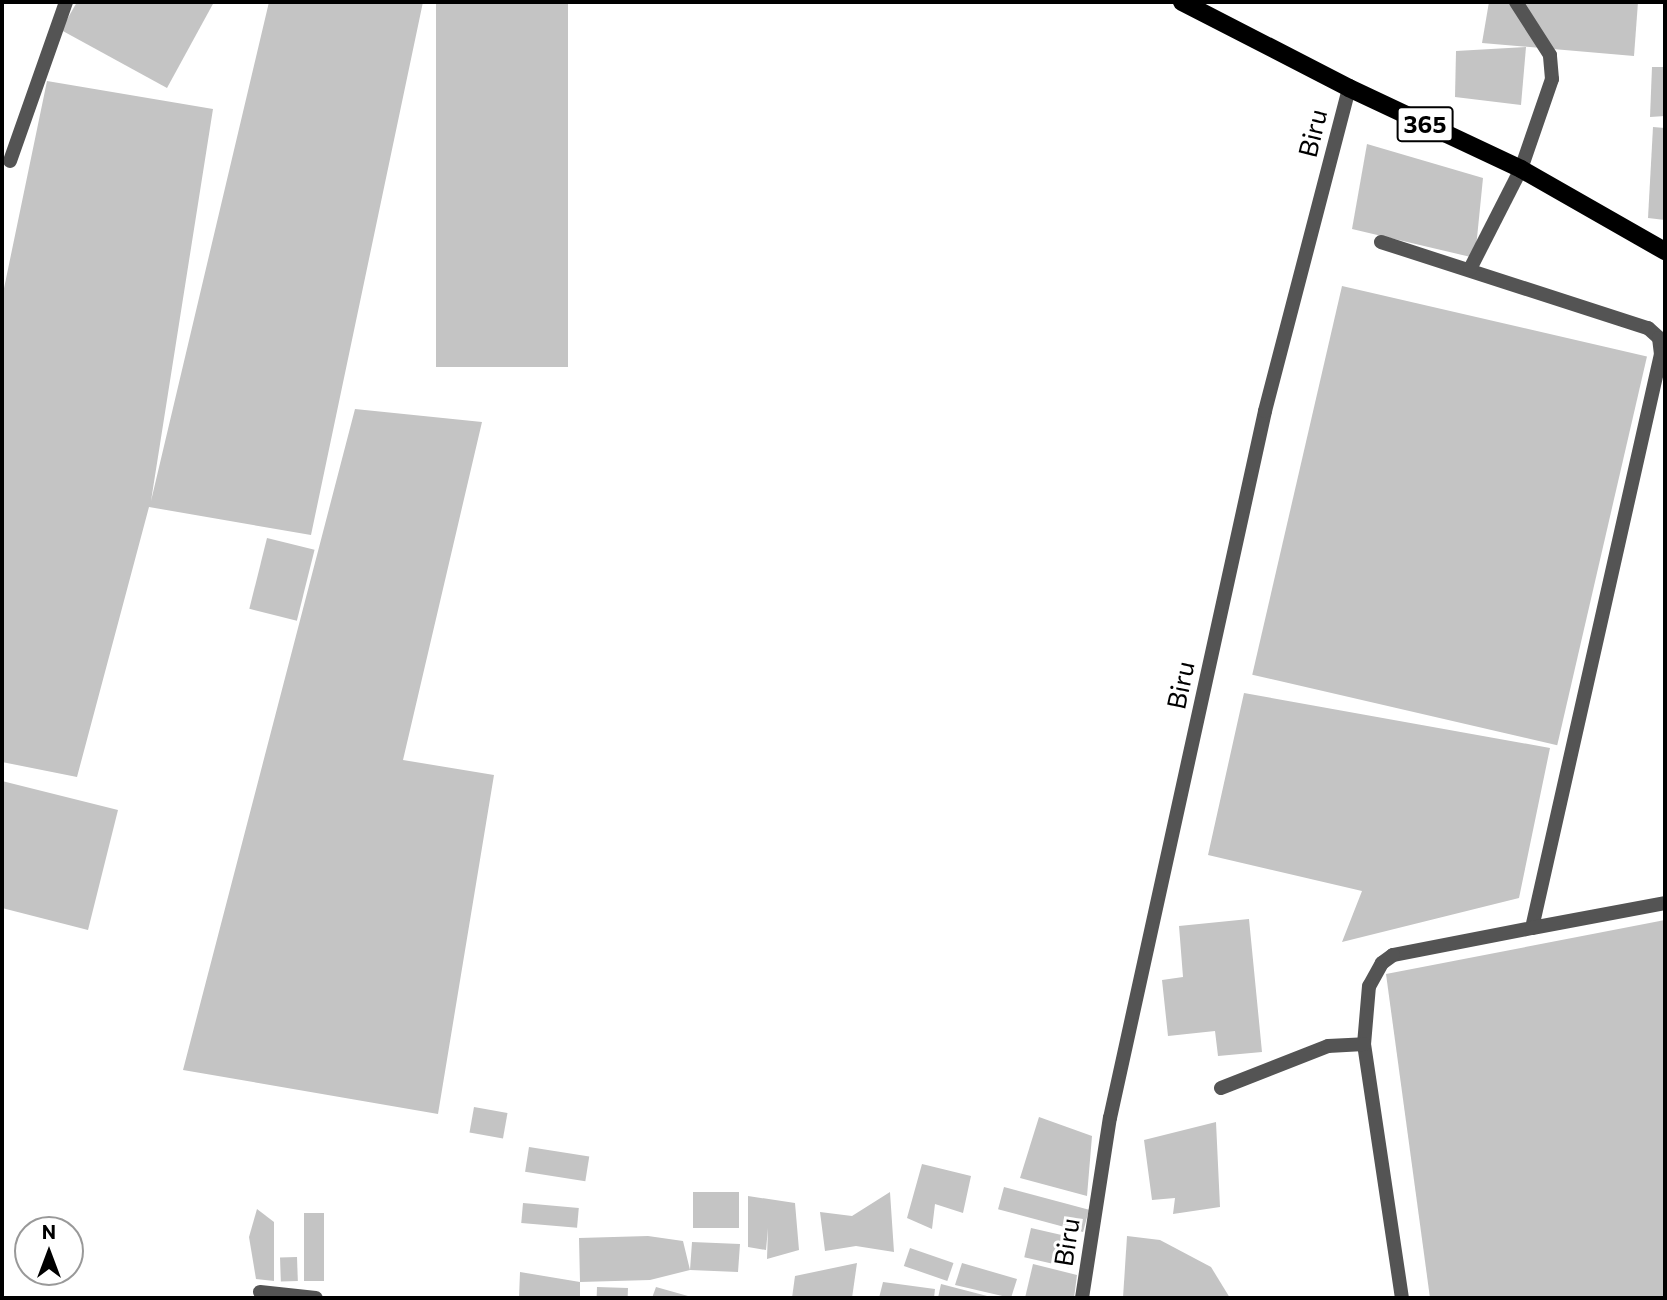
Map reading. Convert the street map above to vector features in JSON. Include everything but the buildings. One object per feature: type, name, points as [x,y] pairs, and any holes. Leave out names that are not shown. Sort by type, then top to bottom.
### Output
[{"type":"main road","name":"365","points":[[1182,2],[1349,88],[1521,169],[1665,251]]},
{"type":"street","points":[[10,161],[66,2]]},
{"type":"street","points":[[1470,269],[1521,169],[1552,79],[1552,65],[1516,2]]},
{"type":"street","name":"Biru","points":[[1082,1298],[1110,1118],[1251,478],[1349,88]]},
{"type":"street","points":[[1381,242],[1648,328],[1659,338],[1661,354],[1532,928]]},
{"type":"street","points":[[1402,1298],[1364,1044],[1369,986],[1382,963],[1394,955],[1665,903]]},
{"type":"street","points":[[1222,1088],[1328,1046],[1364,1044]]},
{"type":"street","points":[[260,1293],[316,1298]]}]
